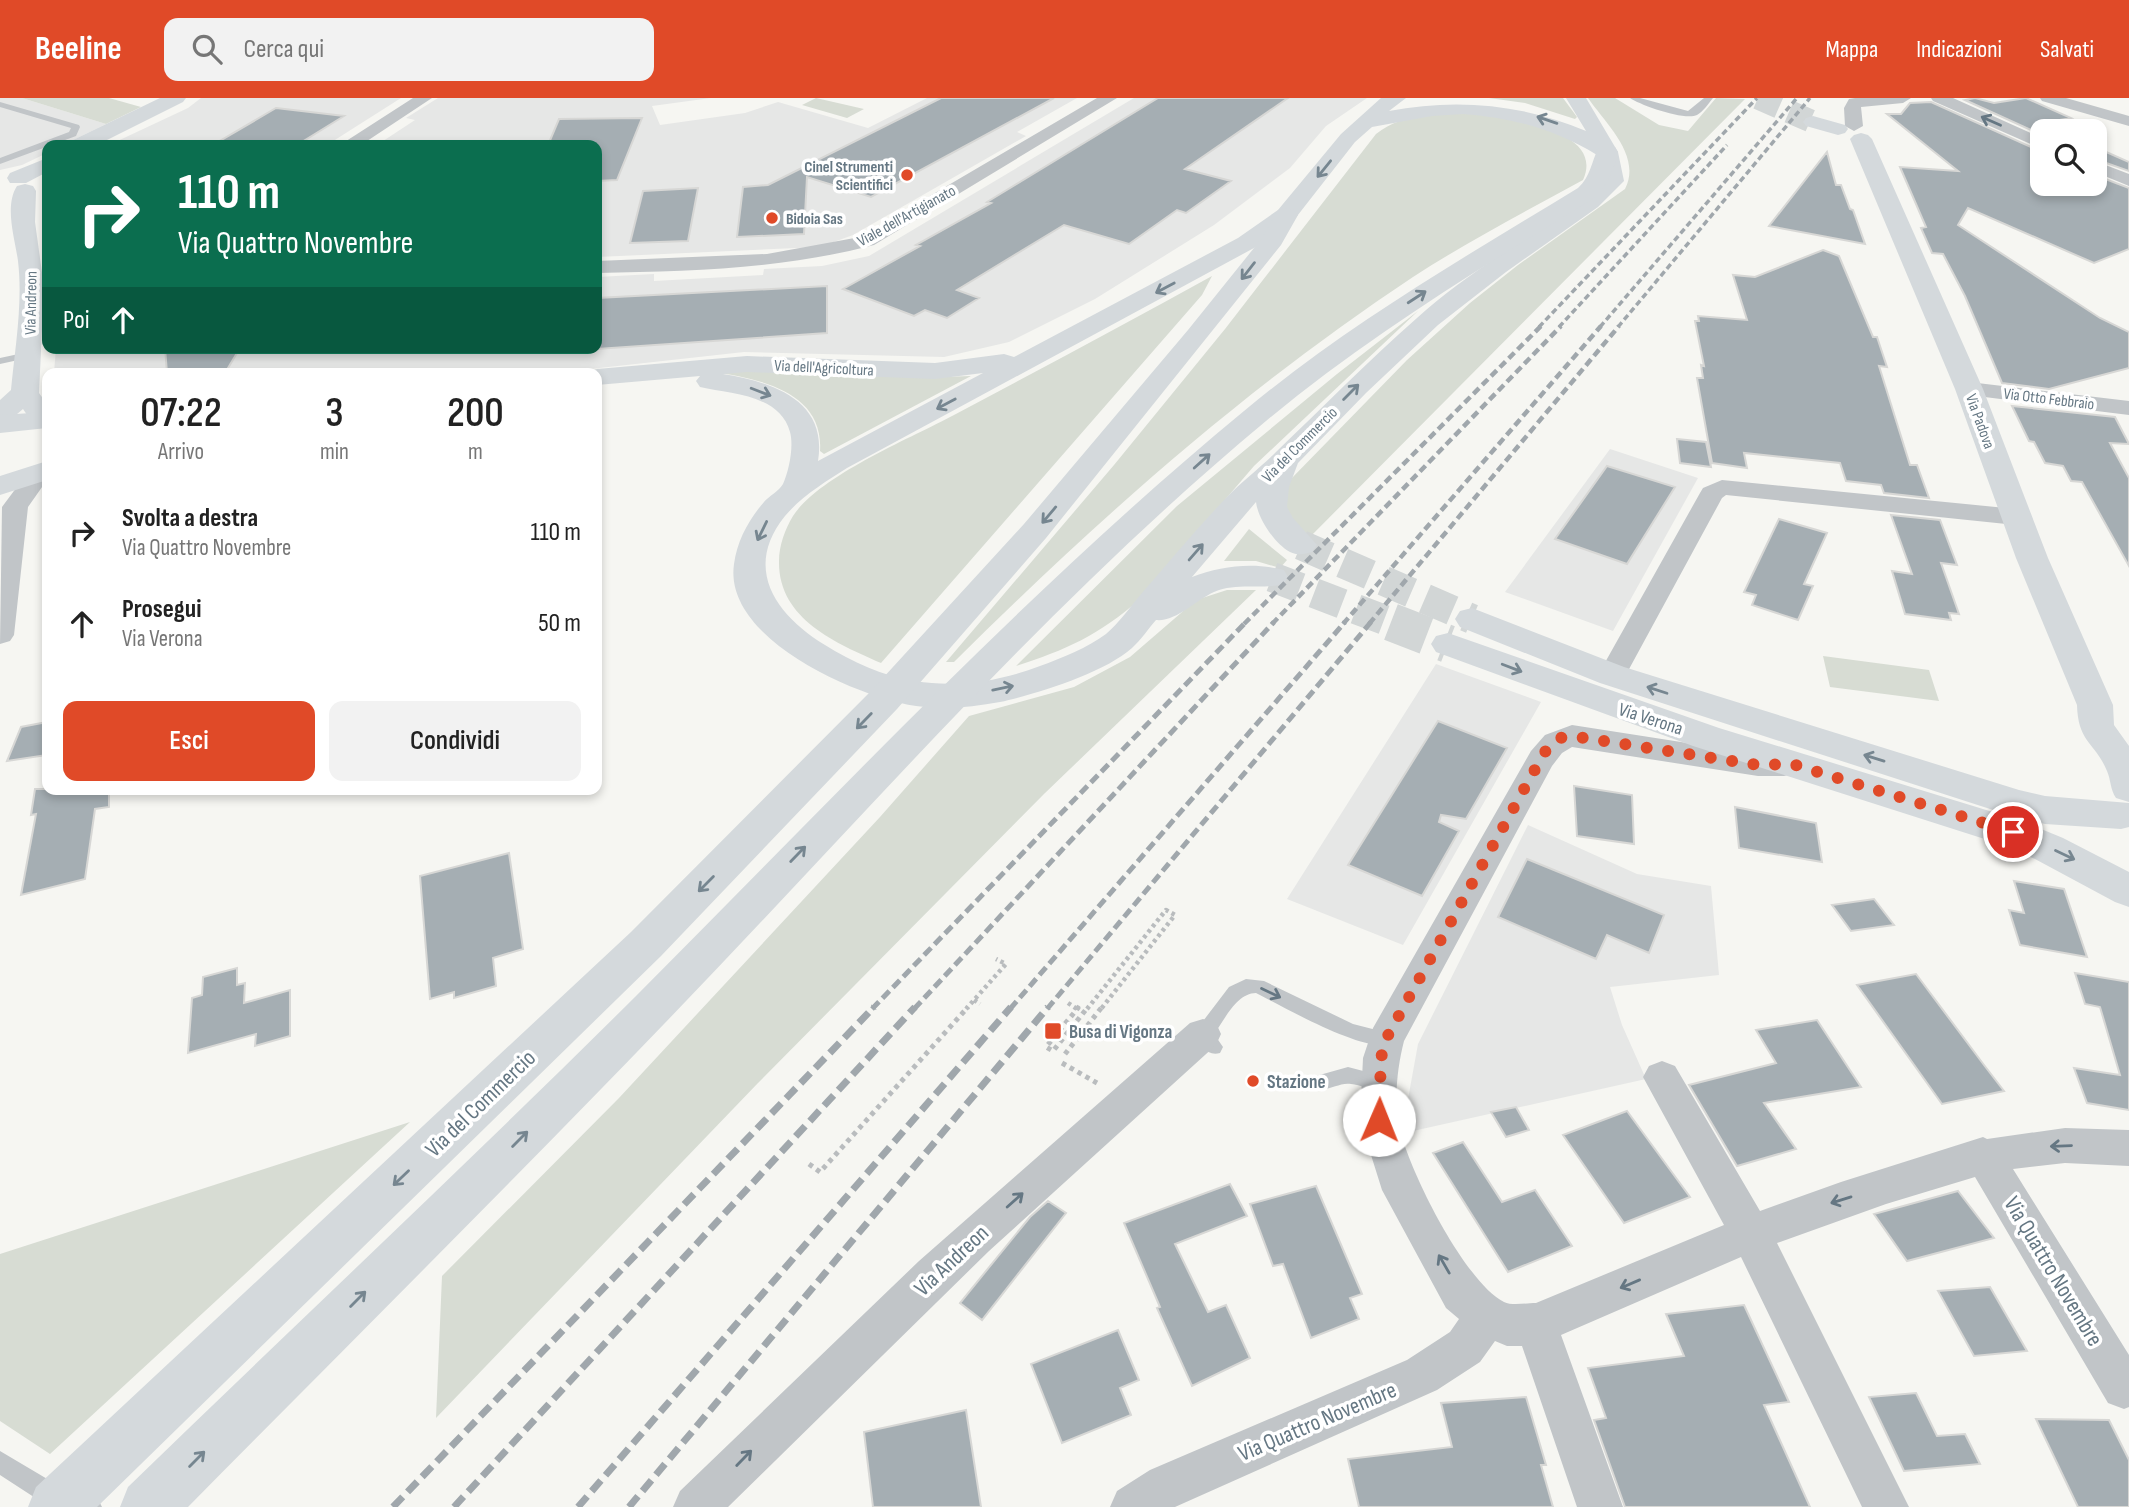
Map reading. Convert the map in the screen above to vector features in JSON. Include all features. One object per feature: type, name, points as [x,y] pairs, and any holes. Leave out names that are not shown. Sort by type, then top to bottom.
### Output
[{"type":"main road","points":[[91,140],[176,98]]},
{"type":"main road","name":"Via del Commercio","points":[[55,1507],[656,934],[884,700],[1093,462],[1273,240],[1286,215],[1348,138],[1382,106],[1396,98]]},
{"type":"main road","name":"Via del Commercio","points":[[1286,215],[1219,258],[837,462],[796,490],[762,526],[752,554],[750,579],[764,611],[780,629],[825,661],[855,676],[900,690],[936,696],[1003,689],[1065,670],[1119,640],[1239,502],[1286,459],[1356,387],[1429,320],[1497,267],[1590,202],[1614,181],[1612,161],[1600,133],[1576,98]]},
{"type":"main road","name":"Via del Commercio","points":[[1363,124],[1390,114],[1422,108],[1492,108],[1553,122],[1579,134],[1607,152]]},
{"type":"main road","points":[[1813,122],[1851,131]]},
{"type":"main road","name":"Via Padova","points":[[1851,131],[1969,388],[2016,517],[2095,705],[2096,726],[2126,770],[2126,805]]},
{"type":"main road","points":[[148,1507],[650,1010],[881,767],[1049,602],[1151,507],[1256,415],[1360,335],[1586,193],[1605,167],[1607,152]]},
{"type":"main road","points":[[11,195],[42,167]]},
{"type":"main road","name":"Via Andreon","points":[[11,195],[40,296],[28,355],[25,393]]},
{"type":"main road","name":"Via dell'Agricoltura","points":[[602,377],[747,364],[897,371],[958,370],[1005,362],[1050,349]]},
{"type":"main road","name":"Via dell'Agricoltura","points":[[602,386],[687,378],[739,385],[779,400],[793,412],[805,432],[796,490]]},
{"type":"main road","points":[[0,414],[25,393],[42,414]]},
{"type":"main road","points":[[0,424],[42,419]]},
{"type":"main road","points":[[1286,459],[1270,497],[1271,509],[1277,523],[1301,545]]},
{"type":"main road","points":[[5,497],[42,472]]},
{"type":"main road","points":[[1119,640],[1185,592],[1216,578],[1232,575],[1272,577]]},
{"type":"main road","name":"Via Verona","points":[[2126,805],[2045,810],[2018,804],[1612,676],[1460,632],[1584,695],[1792,764],[1990,823],[2091,867],[2129,891]]},
{"type":"main road","name":"Via Padova","points":[[2095,705],[2129,738]]},
{"type":"main road","points":[[2126,805],[2108,835],[2107,847],[2117,876],[2129,891]]},
{"type":"street","points":[[357,140],[424,98]]},
{"type":"street","name":"Viale dell'Artigianato","points":[[602,267],[786,258],[830,252],[866,241],[1109,98]]},
{"type":"street","points":[[1851,131],[1852,108],[1855,103],[1903,98]]},
{"type":"street","points":[[1939,98],[2030,139]]},
{"type":"street","points":[[2048,98],[2129,121]]},
{"type":"street","points":[[2107,171],[2129,181]]},
{"type":"street","name":"Via Otto Febbraio","points":[[1969,388],[2129,408]]},
{"type":"street","name":"Via Verona","points":[[1612,676],[1712,493],[1722,487],[2016,517]]},
{"type":"street","points":[[0,635],[5,497]]},
{"type":"street","points":[[1792,764],[1758,765],[1593,738],[1560,738],[1548,747],[1386,1039],[1380,1083],[1379,1120],[1396,1177],[1461,1294],[1487,1316],[1507,1325],[1536,1324],[1750,1232],[1825,1205],[1983,1155],[2031,1147],[2098,1145],[2129,1149]]},
{"type":"street","name":"Via Andreon","points":[[696,1507],[788,1414],[997,1216],[1171,1065],[1208,1041]]},
{"type":"street","points":[[1661,1077],[1750,1232],[1886,1507]]},
{"type":"street","name":"Via Quattro Novembre","points":[[1983,1155],[2124,1387]]},
{"type":"street","name":"Via Quattro Novembre","points":[[1133,1507],[1166,1486],[1422,1375],[1465,1347],[1487,1316]]},
{"type":"street","points":[[1536,1324],[1600,1507]]},
{"type":"lane","points":[[1634,98],[1646,104],[1688,114],[1694,113],[1709,98]]},
{"type":"lane","points":[[0,104],[76,127],[73,134],[57,140]]},
{"type":"lane","points":[[0,161],[42,145]]},
{"type":"lane","points":[[0,361],[28,355]]},
{"type":"lane","points":[[1208,1041],[1235,992],[1246,986],[1258,986],[1350,1031],[1386,1039]]},
{"type":"lane","points":[[1323,1082],[1348,1075],[1380,1083]]},
{"type":"lane","points":[[0,1462],[48,1493],[90,1507]]},
{"type":"path","points":[[1065,1054],[1175,915],[1166,910],[1053,1051],[1046,1046],[1078,1008],[1068,1003]]},
{"type":"path","points":[[809,1164],[820,1172],[1006,964],[996,958]]},
{"type":"path","points":[[974,1000],[980,1004]]},
{"type":"shaded area","points":[[0,98],[22,98],[106,124],[73,140],[42,140],[42,155],[22,165],[0,170]]},
{"type":"shaded area","points":[[22,98],[109,98],[141,107],[106,124]]},
{"type":"shaded area","points":[[201,98],[401,98],[335,140],[120,140],[188,108]]},
{"type":"shaded area","points":[[438,98],[711,98],[652,106],[660,125],[745,113],[778,102],[868,128],[927,98],[1077,98],[1017,132],[1026,136],[853,235],[820,247],[602,257],[602,140],[385,140],[415,120],[406,118]]},
{"type":"shaded area","points":[[816,98],[864,109],[847,118],[802,105]]},
{"type":"shaded area","points":[[1134,98],[1367,98],[1326,126],[1290,168],[1214,225],[1095,299],[1009,342],[944,357],[744,352],[599,368],[54,368],[56,354],[602,354],[602,277],[654,274],[654,281],[763,275],[764,269],[822,266],[869,256]]},
{"type":"shaded area","points":[[1489,98],[1563,98],[1577,117],[1575,119],[1525,103]]},
{"type":"shaded area","points":[[1588,98],[1615,98],[1659,125],[1688,131],[1716,98],[1745,99],[1307,540],[1283,508],[1289,481],[1407,360],[1470,303],[1518,265],[1625,189],[1629,177],[1626,153]]},
{"type":"shaded area","points":[[1476,112],[1530,123],[1568,138],[1580,149],[1586,163],[1583,180],[1433,264],[1290,364],[1231,410],[1117,507],[954,662],[946,662],[1114,465],[1225,329],[1376,134],[1411,117]]},
{"type":"shaded area","points":[[1212,276],[1202,295],[881,663],[829,637],[799,613],[788,599],[781,581],[780,549],[793,516],[823,487],[867,459],[987,398]]},
{"type":"shaded area","points":[[1418,311],[1254,466],[1139,600],[1096,632],[1051,654],[1016,666],[1177,506]]},
{"type":"shaded area","points":[[736,370],[971,376],[824,454],[820,451],[818,431],[812,415],[800,402],[769,385],[714,372]]},
{"type":"shaded area","points":[[1610,449],[1698,478],[1613,631],[1505,592]]},
{"type":"shaded area","points":[[1249,529],[1287,560],[1280,568],[1256,561],[1224,561]]},
{"type":"shaded area","points":[[1227,590],[1256,590],[1044,794],[758,1083],[436,1418],[442,1276],[619,1098],[880,817],[969,716],[1074,687],[1130,657],[1196,600]]},
{"type":"shaded area","points":[[1823,656],[1929,670],[1939,701],[1830,687]]},
{"type":"shaded area","points":[[1436,664],[1541,702],[1403,945],[1287,899]]},
{"type":"shaded area","points":[[1528,825],[1637,874],[1711,886],[1719,975],[1610,987],[1622,1025],[1646,1079],[1413,1131],[1408,1099],[1418,1044]]},
{"type":"shaded area","points":[[410,1122],[50,1454],[0,1421],[0,1254]]},
{"type":"building","points":[[941,98],[1054,98],[871,197],[807,177],[804,234],[737,237],[743,187],[768,185]]},
{"type":"building","points":[[1158,98],[1288,98],[1185,169],[1231,181],[1186,213],[1177,210],[1129,244],[1064,225],[957,290],[979,298],[947,318],[925,310],[914,316],[843,289],[991,203],[987,202]]},
{"type":"building","points":[[1975,98],[1994,103],[2026,98],[2071,118],[2030,119],[2030,130],[1965,100]]},
{"type":"building","points":[[1931,102],[2030,147],[2030,196],[2107,196],[2107,180],[2129,188],[2129,249],[2094,263],[1968,208],[1958,225],[2100,318],[2129,332],[2129,368],[2049,389],[2002,383],[1965,296],[1943,254],[1932,253],[1921,228],[1926,227],[1900,167],[1958,171],[1887,114],[1901,114],[1910,103]]},
{"type":"building","points":[[276,108],[344,116],[305,140],[222,140]]},
{"type":"building","points":[[642,118],[617,180],[602,181],[602,140],[550,140],[559,119]]},
{"type":"building","points":[[1827,152],[1836,185],[1841,185],[1865,244],[1769,226]]},
{"type":"building","points":[[2107,152],[2129,162],[2129,171],[2107,163]]},
{"type":"building","points":[[698,188],[688,241],[630,243],[643,191]]},
{"type":"building","points":[[1823,250],[1839,256],[1873,337],[1877,337],[1887,367],[1879,366],[1910,465],[1917,465],[1929,498],[1884,493],[1881,485],[1846,481],[1840,463],[1744,453],[1747,468],[1712,463],[1697,378],[1703,378],[1701,365],[1704,366],[1695,321],[1699,321],[1698,316],[1747,320],[1733,275],[1755,277]]},
{"type":"building","points":[[827,286],[827,333],[602,349],[602,298]]},
{"type":"building","points":[[165,354],[236,354],[228,368],[167,368]]},
{"type":"building","points":[[2012,406],[2115,417],[2129,444],[2110,443],[2129,478],[2129,566],[2082,482],[2071,481],[2063,466],[2045,463],[2034,442],[2029,441]]},
{"type":"building","points":[[1677,439],[1706,442],[1711,467],[1680,463]]},
{"type":"building","points":[[1607,466],[1675,487],[1627,564],[1555,539]]},
{"type":"building","points":[[1891,515],[1940,520],[1957,565],[1941,563],[1959,614],[1949,613],[1951,620],[1905,614],[1892,571],[1912,574]]},
{"type":"building","points":[[1779,519],[1827,533],[1804,584],[1813,586],[1798,620],[1752,605],[1756,595],[1744,592]]},
{"type":"building","points":[[1438,721],[1507,748],[1466,819],[1441,815],[1439,822],[1459,831],[1422,896],[1348,865]]},
{"type":"building","points":[[42,723],[42,756],[7,761],[21,727]]},
{"type":"building","points":[[1574,786],[1632,795],[1634,844],[1577,836]]},
{"type":"building","points":[[35,789],[42,789],[42,795],[109,795],[109,807],[95,809],[85,879],[21,895],[36,814],[31,815]]},
{"type":"building","points":[[1735,807],[1816,823],[1822,862],[1739,848]]},
{"type":"building","points":[[509,853],[523,949],[493,958],[496,986],[454,998],[454,992],[430,999],[420,876]]},
{"type":"building","points":[[1527,859],[1664,915],[1649,953],[1607,935],[1596,959],[1498,917]]},
{"type":"building","points":[[2014,881],[2064,889],[2087,957],[2020,945],[2009,910],[2024,913]]},
{"type":"building","points":[[1874,899],[1894,925],[1851,931],[1832,905]]},
{"type":"building","points":[[237,968],[237,985],[245,983],[244,1003],[290,990],[290,1036],[255,1046],[256,1034],[188,1053],[192,998],[202,995],[203,977]]},
{"type":"building","points":[[2075,973],[2129,982],[2129,1110],[2087,1103],[2074,1068],[2120,1075],[2100,1007],[2085,1004]]},
{"type":"building","points":[[1916,974],[2004,1091],[1942,1104],[1857,985]]},
{"type":"building","points":[[1817,1020],[1861,1087],[1764,1103],[1796,1149],[1737,1166],[1689,1085],[1776,1063],[1756,1030]]},
{"type":"building","points":[[1516,1107],[1529,1130],[1506,1137],[1491,1112]]},
{"type":"building","points":[[1627,1111],[1690,1197],[1624,1223],[1563,1135]]},
{"type":"building","points":[[1463,1142],[1502,1202],[1535,1190],[1572,1246],[1508,1272],[1433,1153]]},
{"type":"building","points":[[1230,1184],[1247,1216],[1175,1244],[1208,1312],[1226,1305],[1250,1358],[1192,1386],[1157,1308],[1160,1307],[1124,1223]]},
{"type":"building","points":[[1316,1186],[1362,1294],[1350,1298],[1359,1319],[1311,1338],[1283,1264],[1273,1266],[1250,1204]]},
{"type":"building","points":[[1958,1191],[1994,1238],[1907,1261],[1874,1214]]},
{"type":"building","points":[[1048,1201],[1066,1213],[982,1320],[960,1303],[1030,1217]]},
{"type":"building","points":[[1990,1287],[2027,1351],[1974,1356],[1938,1291]]},
{"type":"building","points":[[1744,1305],[1789,1402],[1764,1405],[1810,1507],[1625,1507],[1594,1420],[1606,1418],[1588,1368],[1684,1356],[1666,1314]]},
{"type":"building","points":[[1118,1330],[1139,1380],[1120,1388],[1131,1415],[1062,1443],[1031,1364]]},
{"type":"building","points":[[1916,1393],[1937,1436],[1965,1434],[1980,1464],[1904,1471],[1869,1397]]},
{"type":"building","points":[[1526,1397],[1546,1465],[1541,1465],[1553,1507],[1359,1507],[1348,1459],[1452,1447],[1441,1403]]},
{"type":"building","points":[[966,1410],[981,1507],[873,1507],[864,1432]]},
{"type":"building","points":[[2036,1419],[2109,1420],[2129,1460],[2129,1507],[2078,1507]]},
{"type":"tunnel","points":[[1758,98],[1813,122]]},
{"type":"tunnel","points":[[1301,545],[1472,619]]},
{"type":"tunnel","points":[[1272,577],[1395,624]]},
{"type":"tunnel","points":[[1391,622],[1448,644]]},
{"type":"railway","points":[[1539,327],[1757,98]]},
{"type":"railway","points":[[1600,327],[1797,98]]},
{"type":"railway","points":[[1618,327],[1810,98]]},
{"type":"railway","points":[[1559,327],[1727,145]]},
{"type":"railway","points":[[1244,624],[1541,326]]},
{"type":"railway","points":[[1272,624],[1561,326]]},
{"type":"railway","points":[[1343,624],[1601,326]]},
{"type":"railway","points":[[1369,624],[1619,326]]},
{"type":"railway","points":[[872,1009],[1246,622]]},
{"type":"railway","points":[[914,1009],[1274,622]]},
{"type":"railway","points":[[1010,1009],[1345,622]]},
{"type":"railway","points":[[1047,1009],[1371,622]]},
{"type":"railway","points":[[393,1507],[874,1007]]},
{"type":"railway","points":[[454,1507],[915,1007]]},
{"type":"railway","points":[[578,1507],[1011,1007]]},
{"type":"railway","points":[[629,1507],[1048,1007]]},
{"type":"place","name":"Cinel Strumenti Scientifici","points":[[907,175]]},
{"type":"place","name":"Bidoia Sas","points":[[772,218]]},
{"type":"place","name":"Busa di Vigonza","points":[[1053,1031]]},
{"type":"place","name":"Stazione","points":[[1253,1081]]},
{"type":"route","points":[[1379,1120],[1381,1058],[1386,1039],[1538,764],[1548,747],[1560,738],[1593,738],[1758,765],[1792,764],[2013,832]]}]
